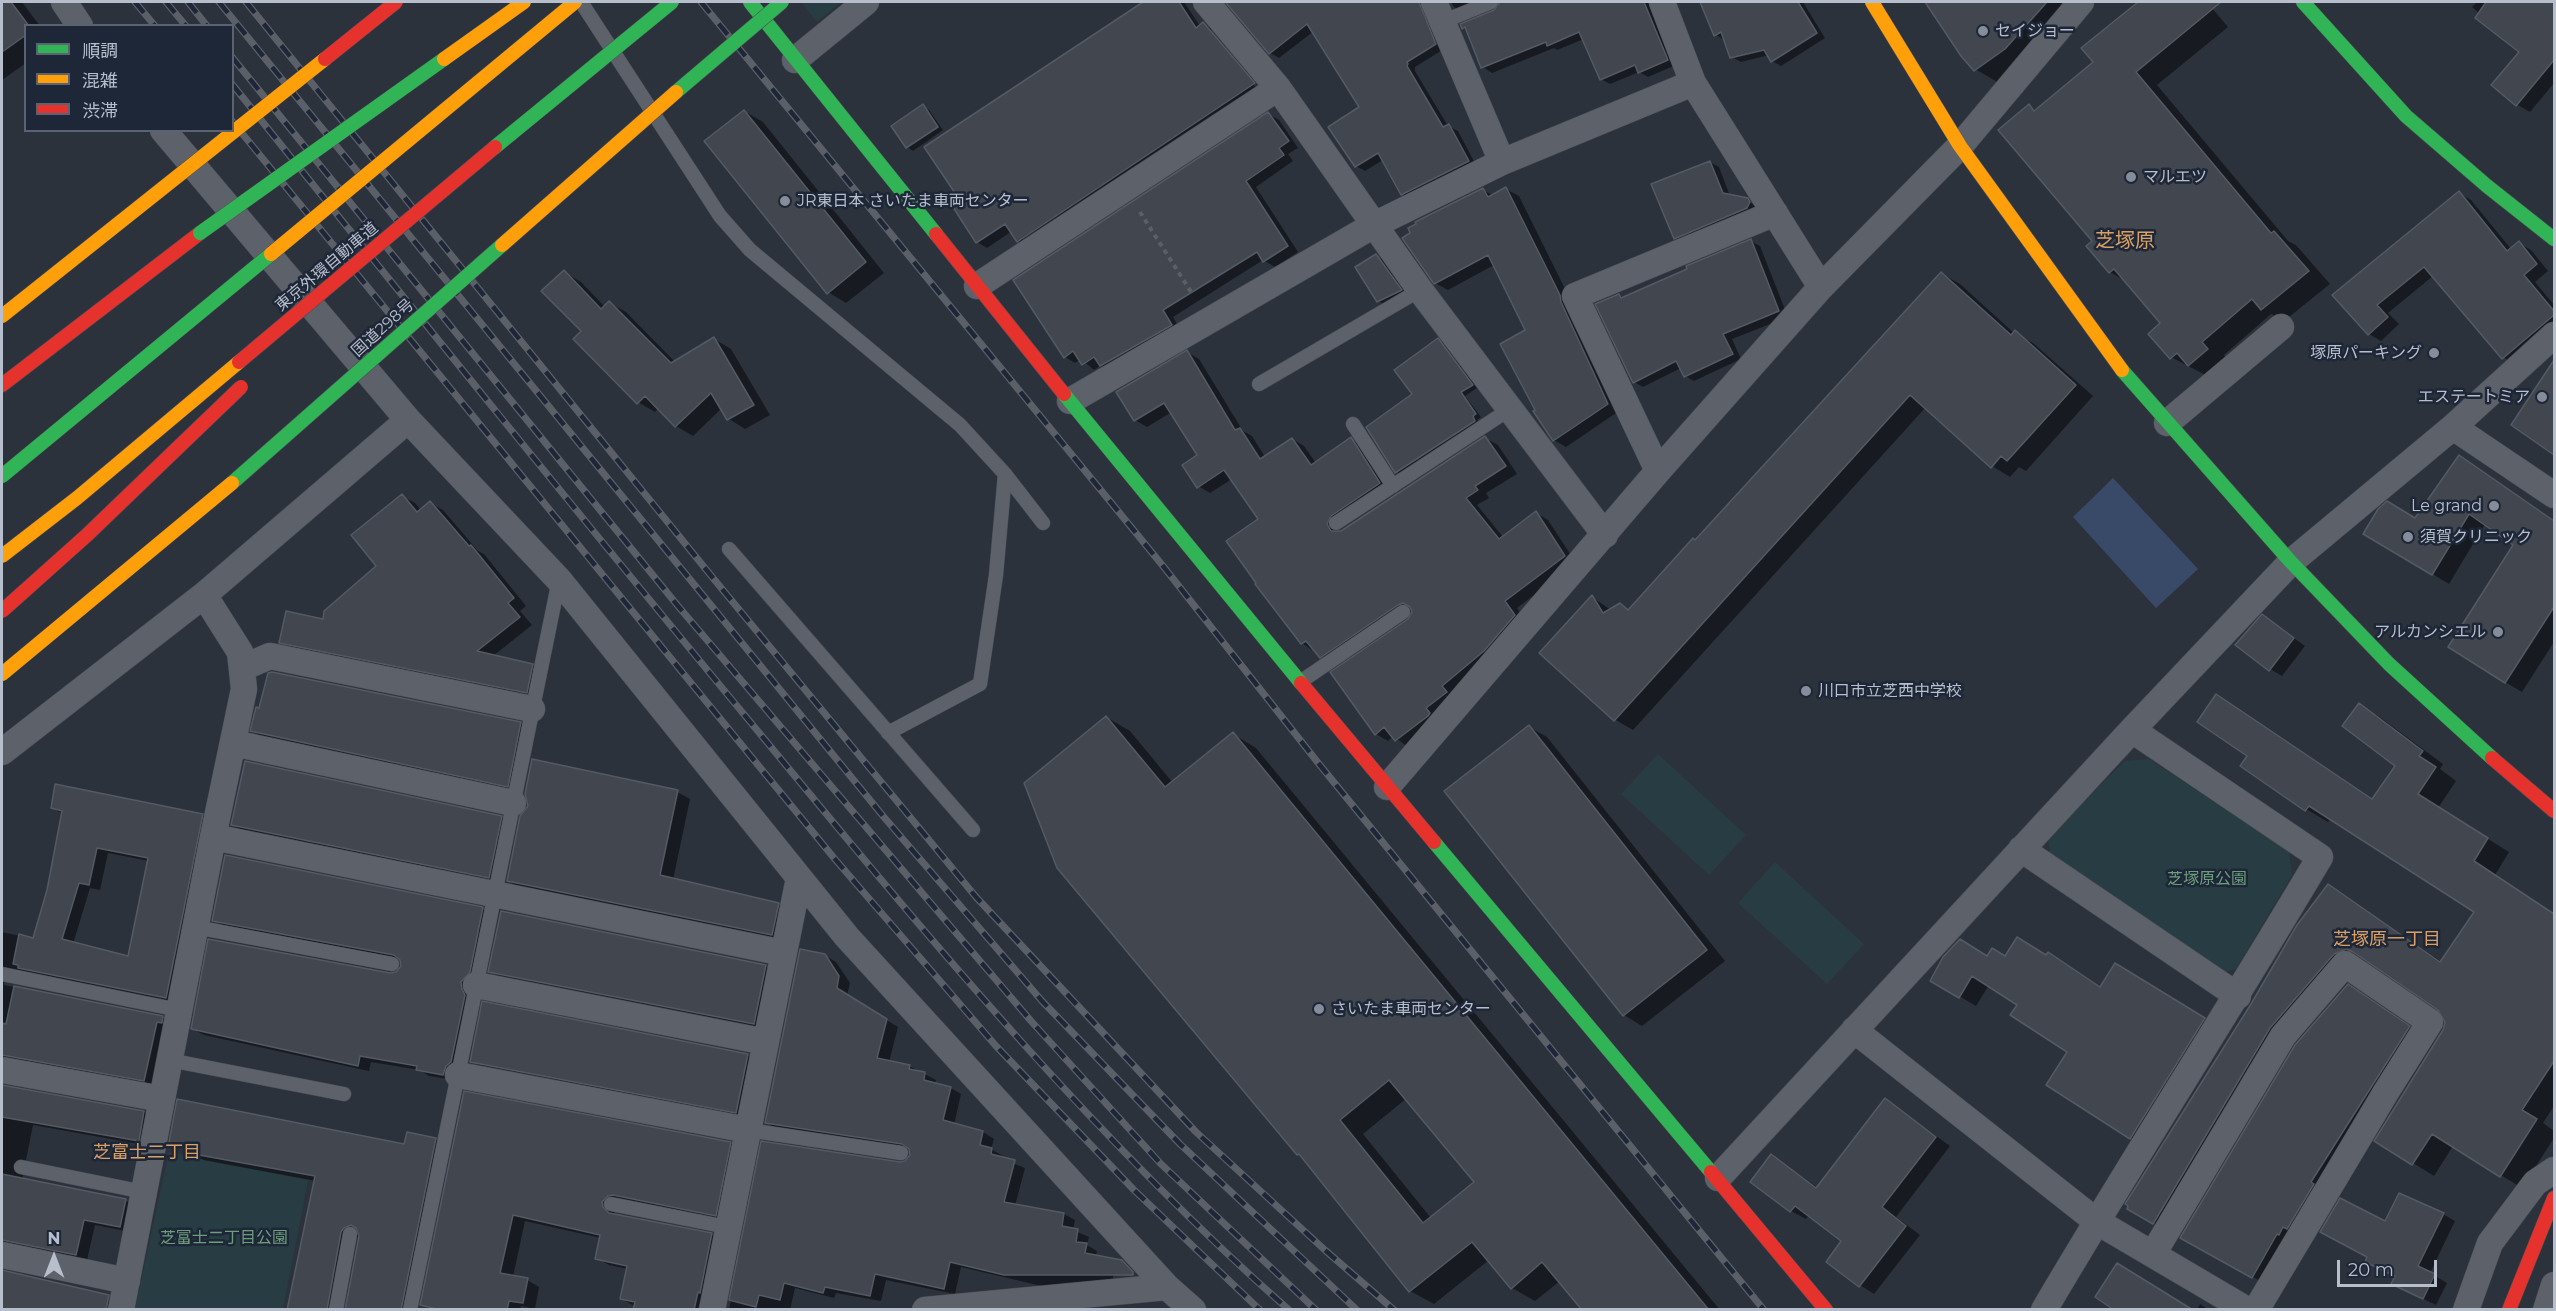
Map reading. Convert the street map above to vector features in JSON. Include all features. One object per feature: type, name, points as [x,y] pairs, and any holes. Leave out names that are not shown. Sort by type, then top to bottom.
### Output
[{"type":"main road","points":[[234,131],[396,2]]},
{"type":"main road","points":[[2,385],[200,234],[524,2]]},
{"type":"main road","points":[[2,476],[575,2]]},
{"type":"main road","name":"東京外環自動車道","points":[[2,556],[95,483],[467,170],[672,2]]},
{"type":"main road","points":[[750,2],[976,286],[1300,682],[1718,1178],[1826,1310]]},
{"type":"main road","name":"国道298号","points":[[2,674],[238,478],[687,82],[782,2]]},
{"type":"main road","points":[[1872,2],[1960,146],[2126,376],[2291,562],[2389,664],[2516,780],[2554,811]]},
{"type":"main road","points":[[2303,2],[2406,116],[2487,186],[2554,239]]},
{"type":"main road","points":[[2,316],[233,132]]},
{"type":"main road","points":[[312,319],[467,170]]},
{"type":"main road","points":[[2,611],[87,536],[251,377]]},
{"type":"main road","points":[[2509,1310],[2554,1198]]},
{"type":"street","points":[[64,2],[79,24]]},
{"type":"street","points":[[795,60],[866,2]]},
{"type":"street","points":[[1206,2],[1278,88],[1420,290],[1605,535]]},
{"type":"street","points":[[1662,2],[1693,83],[1821,287]]},
{"type":"street","points":[[1387,787],[1658,471],[1821,287],[1960,146],[2081,2]]},
{"type":"street","points":[[1438,12],[1502,162]]},
{"type":"street","points":[[1070,401],[1374,225],[1502,162],[1693,83]]},
{"type":"street","points":[[976,286],[1278,88]]},
{"type":"street","points":[[165,132],[408,420],[559,580],[847,937],[1167,1287],[1193,1310]]},
{"type":"street","points":[[1658,471],[1575,296],[1775,213]]},
{"type":"street","points":[[2167,423],[2281,327]]},
{"type":"street","points":[[1718,1178],[2021,849],[2291,562],[2453,427],[2554,334]]},
{"type":"street","points":[[2,752],[204,595],[408,420]]},
{"type":"street","points":[[2453,427],[2554,495]]},
{"type":"street","points":[[121,1310],[195,927],[244,689],[240,652],[204,595]]},
{"type":"street","points":[[242,668],[270,656],[532,710]]},
{"type":"street","points":[[2044,1310],[2096,1221],[2238,996],[2320,857],[2132,730]]},
{"type":"street","points":[[233,743],[513,803]]},
{"type":"street","points":[[213,837],[784,953]]},
{"type":"street","points":[[2021,849],[2238,996]]},
{"type":"street","points":[[712,1310],[799,878]]},
{"type":"street","points":[[2153,1254],[2283,1036],[2345,964],[2430,1022],[2256,1310]]},
{"type":"street","points":[[476,985],[765,1042]]},
{"type":"street","points":[[1854,1030],[2096,1221],[2247,1310]]},
{"type":"street","points":[[2,1070],[162,1099]]},
{"type":"street","points":[[458,1075],[748,1130]]},
{"type":"street","points":[[2466,1310],[2490,1243],[2535,1183],[2554,1170]]},
{"type":"street","points":[[2,1255],[127,1281]]},
{"type":"street","points":[[2546,1310],[2554,1285]]},
{"type":"street","points":[[926,1310],[1167,1287]]},
{"type":"lane","points":[[581,2],[720,216],[750,250],[960,425],[1005,474],[1043,523]]},
{"type":"lane","points":[[1438,12],[1491,2]]},
{"type":"lane","points":[[1259,384],[1420,290]]},
{"type":"lane","points":[[1336,523],[1510,409]]},
{"type":"lane","points":[[1353,424],[1393,486]]},
{"type":"lane","points":[[888,733],[980,684],[996,576],[1005,474]]},
{"type":"lane","points":[[729,549],[973,830]]},
{"type":"lane","points":[[410,1310],[559,580]]},
{"type":"lane","points":[[1300,682],[1403,612]]},
{"type":"lane","points":[[195,927],[392,964]]},
{"type":"lane","points":[[2,974],[179,1010]]},
{"type":"lane","points":[[169,1060],[344,1094]]},
{"type":"lane","points":[[748,1130],[901,1153]]},
{"type":"lane","points":[[21,1167],[144,1192]]},
{"type":"lane","points":[[611,1204],[727,1227]]},
{"type":"lane","points":[[336,1310],[350,1234]]},
{"type":"path","points":[[1125,189],[1209,320]]},
{"type":"green space","points":[[801,2],[841,2],[817,22]]},
{"type":"green space","points":[[1658,754],[1746,835],[1709,875],[1621,794]]},
{"type":"green space","name":"芝塚原公園","points":[[2149,759],[2289,851],[2292,875],[2236,969],[2220,973],[2050,853],[2048,837],[2125,761]]},
{"type":"green space","points":[[1775,862],[1864,944],[1827,984],[1738,903]]},
{"type":"green space","name":"芝富士二丁目公園","points":[[169,1152],[308,1180],[283,1309],[135,1309]]},
{"type":"water","points":[[2113,478],[2198,569],[2156,608],[2073,517]]},
{"type":"building","points":[[2,2],[11,2],[28,24],[24,24],[24,36],[2,52]]},
{"type":"building","points":[[1143,2],[1179,2],[1196,28],[1203,22],[1255,83],[1017,242],[1005,224],[976,243],[951,204],[959,199],[924,147]]},
{"type":"building","points":[[1419,2],[1436,44],[1407,62],[1407,66],[1443,127],[1449,124],[1469,161],[1401,195],[1378,153],[1355,167],[1328,127],[1359,107],[1307,24],[1269,54],[1226,3]]},
{"type":"building","points":[[1500,2],[1644,2],[1668,60],[1638,73],[1635,65],[1600,80],[1579,32],[1547,46],[1546,42],[1481,68],[1465,27],[1462,29],[1460,24],[1494,10]]},
{"type":"building","points":[[1700,2],[1798,2],[1817,33],[1771,62],[1764,50],[1730,58],[1721,32],[1714,36]]},
{"type":"building","name":"セイジョー","points":[[1925,2],[2047,2],[2005,49],[1974,71],[1961,56]]},
{"type":"building","name":"マルエツ","points":[[2138,2],[2221,2],[2136,72],[2271,233],[2274,231],[2309,271],[2261,310],[2252,299],[2202,342],[2208,349],[2188,366],[2177,353],[2170,359],[2148,334],[2160,323],[2114,269],[2109,273],[2086,246],[2092,241],[1998,130],[2029,104],[2034,111],[2093,62],[2081,48]]},
{"type":"building","points":[[2486,2],[2554,2],[2554,60],[2516,106],[2491,85],[2519,52],[2475,18]]},
{"type":"building","points":[[923,104],[938,127],[906,148],[891,126]]},
{"type":"building","name":"JR東日本 さいたま車両センター","points":[[744,110],[866,262],[827,294],[704,141]]},
{"type":"building","points":[[1268,112],[1289,141],[1279,148],[1284,155],[1246,181],[1288,246],[1263,262],[1257,252],[1163,310],[1172,325],[1100,366],[1094,357],[1082,365],[1073,351],[1064,358],[1013,280]]},
{"type":"building","points":[[1710,161],[1723,193],[1748,198],[1750,202],[1747,208],[1674,239],[1651,184]]},
{"type":"building","points":[[1506,187],[1560,295],[1561,302],[1608,404],[1553,441],[1533,411],[1535,410],[1500,344],[1525,330],[1488,255],[1434,284],[1402,238],[1410,233],[1408,228],[1416,224],[1415,222],[1483,188],[1488,197]]},
{"type":"building","points":[[2459,191],[2507,251],[2519,241],[2537,264],[2524,275],[2554,311],[2554,315],[2502,359],[2424,267],[2377,305],[2388,317],[2368,335],[2332,295]]},
{"type":"building","points":[[1751,239],[1779,311],[1723,334],[1733,354],[1684,377],[1676,361],[1633,383],[1595,304],[1619,294],[1621,298],[1687,269],[1686,266]]},
{"type":"building","points":[[1376,254],[1402,290],[1377,302],[1355,267]]},
{"type":"building","points":[[564,270],[601,309],[609,301],[671,363],[714,337],[754,405],[727,420],[711,393],[675,427],[645,396],[637,404],[573,339],[581,331],[541,291]]},
{"type":"building","points":[[1941,272],[2011,335],[2015,330],[2076,385],[2007,461],[2001,456],[1991,468],[1910,395],[1614,721],[1539,653],[1592,595],[1603,613],[1620,603],[1628,610]]},
{"type":"building","points":[[1438,338],[1473,385],[1461,392],[1476,414],[1473,416],[1475,421],[1395,473],[1366,427],[1412,394],[1394,370]]},
{"type":"building","points":[[1187,350],[1235,430],[1240,428],[1260,459],[1292,438],[1311,465],[1351,437],[1380,483],[1331,516],[1327,524],[1331,531],[1341,531],[1485,436],[1506,466],[1475,486],[1478,490],[1466,498],[1499,539],[1536,511],[1565,556],[1505,601],[1515,615],[1484,651],[1442,686],[1447,692],[1426,708],[1430,713],[1428,716],[1395,741],[1384,727],[1375,735],[1330,672],[1408,619],[1412,612],[1410,607],[1403,603],[1398,605],[1320,658],[1306,641],[1301,644],[1255,584],[1226,541],[1258,519],[1224,470],[1197,488],[1182,465],[1197,455],[1164,403],[1134,421],[1116,392]]},
{"type":"building","name":"エステートミア","points":[[2554,360],[2554,455],[2511,425]]},
{"type":"building","points":[[2459,455],[2554,521],[2554,607],[2505,683],[2448,647],[2513,545],[2469,514],[2432,575],[2363,534],[2378,509],[2387,501],[2415,518]]},
{"type":"building","points":[[402,494],[417,512],[430,501],[469,546],[471,545],[514,598],[508,603],[520,617],[477,651],[533,664],[527,693],[279,643],[286,611],[323,619],[324,611],[376,566],[351,535]]},
{"type":"building","points":[[2262,614],[2294,638],[2269,671],[2235,645]]},
{"type":"building","points":[[268,673],[521,722],[508,787],[250,731]]},
{"type":"building","points":[[2216,694],[2372,799],[2395,766],[2342,726],[2359,703],[2423,751],[2419,756],[2436,767],[2418,794],[2488,838],[2474,861],[2554,914],[2554,1061],[2522,1110],[2537,1119],[2500,1177],[2432,1134],[2412,1165],[2374,1141],[2443,1030],[2445,1022],[2438,1010],[2346,949],[2334,954],[2270,1028],[2153,1224],[2127,1209],[2128,1206],[2125,1204],[2251,1004],[2297,925],[2328,884],[2440,962],[2474,912],[2309,806],[2305,811],[2240,766],[2247,756],[2197,722]]},
{"type":"building","name":"さいたま車両センター","points":[[1106,716],[1165,787],[1233,732],[1709,1310],[1582,1310],[1542,1262],[1511,1289],[1472,1242],[1409,1292],[1299,1154],[1297,1155],[1057,868],[1024,783]],"holes":[[[1389,1080],[1474,1182],[1423,1223],[1340,1120]]]},
{"type":"building","points":[[1529,725],[1707,950],[1623,1016],[1444,791]]},
{"type":"building","points":[[532,759],[678,790],[660,875],[779,903],[772,935],[507,881],[520,816],[528,806],[525,794]]},
{"type":"building","points":[[245,761],[502,816],[489,878],[231,825]]},
{"type":"building","points":[[55,784],[203,814],[166,998],[18,968],[18,965],[13,964],[19,934],[33,938],[47,890],[62,811],[51,808]],"holes":[[[97,848],[148,858],[128,956],[62,939],[79,883],[89,885]]]},
{"type":"building","points":[[225,855],[483,907],[470,972],[461,982],[465,995],[451,1062],[446,1066],[443,1075],[416,1070],[417,1066],[360,1056],[358,1066],[191,1029],[208,939],[390,973],[396,972],[401,966],[400,960],[394,955],[212,921]]},
{"type":"building","points":[[501,911],[766,965],[754,1024],[488,972]]},
{"type":"building","points":[[2017,937],[2046,955],[2048,952],[2100,987],[2115,963],[2205,1018],[2130,1139],[2046,1085],[2067,1052],[2010,1015],[2017,1005],[1972,976],[1959,998],[1930,981],[1943,957],[1960,939],[1987,956],[1992,948],[2005,956]]},
{"type":"building","points":[[800,949],[825,954],[839,976],[837,988],[887,1019],[877,1058],[910,1065],[909,1069],[925,1072],[924,1080],[951,1087],[943,1120],[983,1131],[980,1145],[992,1148],[991,1154],[1015,1160],[1004,1202],[1064,1213],[1062,1226],[1078,1229],[1076,1242],[1087,1243],[1085,1253],[1122,1260],[1133,1275],[1004,1275],[950,1262],[944,1289],[875,1274],[870,1296],[825,1287],[823,1293],[784,1283],[780,1300],[759,1295],[756,1307],[729,1300],[761,1141],[900,1162],[905,1161],[910,1155],[909,1149],[902,1144],[765,1123]]},
{"type":"building","points":[[2348,984],[2410,1026],[2311,1182],[2314,1184],[2287,1229],[2283,1227],[2279,1235],[2277,1234],[2252,1278],[2180,1238],[2295,1045]]},
{"type":"building","points":[[14,986],[163,1016],[162,1023],[157,1022],[144,1081],[2,1055],[2,1023],[6,1024]]},
{"type":"building","points":[[482,1001],[748,1054],[736,1113],[470,1062]]},
{"type":"building","points":[[2,1085],[144,1111],[139,1141],[2,1117]]},
{"type":"building","points":[[464,1091],[731,1142],[716,1216],[613,1195],[608,1196],[602,1202],[603,1207],[609,1213],[712,1233],[700,1293],[698,1292],[694,1310],[633,1310],[635,1302],[620,1299],[627,1266],[595,1259],[600,1235],[513,1215],[500,1273],[528,1278],[523,1303],[509,1301],[507,1310],[441,1310],[420,1305]]},
{"type":"building","points":[[1885,1098],[1936,1137],[1882,1207],[1906,1226],[1859,1287],[1826,1262],[1841,1241],[1795,1206],[1790,1212],[1750,1182],[1771,1154],[1816,1188]]},
{"type":"building","points":[[177,1099],[404,1144],[407,1132],[436,1138],[401,1310],[345,1310],[359,1236],[356,1228],[351,1225],[341,1232],[327,1310],[287,1310],[315,1176],[188,1153],[189,1146],[169,1142]]},
{"type":"building","points":[[2,1174],[126,1199],[120,1227],[84,1220],[76,1255],[2,1240]]},
{"type":"building","points":[[2399,1193],[2444,1213],[2418,1266],[2435,1274],[2423,1299],[2391,1284],[2395,1276],[2365,1262],[2367,1257],[2320,1232],[2340,1198],[2385,1221]]},
{"type":"building","points":[[2117,1263],[2193,1310],[2114,1310],[2095,1297]]},
{"type":"building","points":[[2,1270],[109,1295],[106,1310],[2,1310]]},
{"type":"railway","points":[[135,2],[153,24]]},
{"type":"railway","points":[[166,2],[184,24]]},
{"type":"railway","points":[[188,2],[205,24]]},
{"type":"railway","points":[[219,2],[883,816],[1042,1001],[1180,1144],[1357,1310]]},
{"type":"railway","points":[[246,2],[713,578],[976,897],[1196,1132],[1394,1310]]},
{"type":"railway","points":[[701,2],[1163,566],[1319,764],[1764,1310]]},
{"type":"railway","points":[[234,59],[678,606],[1031,1021],[1161,1164],[1316,1310]]},
{"type":"railway","points":[[234,86],[632,578],[952,963],[1016,1036],[1148,1177],[1289,1310]]},
{"type":"railway","points":[[234,123],[834,858],[996,1046],[1134,1190],[1260,1310]]},
{"type":"traffic: fast","points":[[495,147],[672,2]]},
{"type":"traffic: fast","points":[[750,2],[936,234]]},
{"type":"traffic: fast","points":[[676,92],[782,2]]},
{"type":"traffic: fast","points":[[2303,2],[2406,116],[2487,186],[2554,239]]},
{"type":"traffic: fast","points":[[200,233],[444,59]]},
{"type":"traffic: fast","points":[[232,483],[502,245]]},
{"type":"traffic: fast","points":[[2,476],[271,254]]},
{"type":"traffic: fast","points":[[2122,370],[2291,562],[2389,664],[2492,758]]},
{"type":"traffic: fast","points":[[1064,394],[1301,683]]},
{"type":"traffic: fast","points":[[1434,842],[1711,1172]]},
{"type":"traffic: slow","points":[[444,59],[524,2]]},
{"type":"traffic: slow","points":[[271,254],[575,2]]},
{"type":"traffic: slow","points":[[1872,2],[1960,146],[2122,370]]},
{"type":"traffic: slow","points":[[234,131],[325,59]]},
{"type":"traffic: slow","points":[[502,245],[676,92]]},
{"type":"traffic: slow","points":[[2,316],[233,132]]},
{"type":"traffic: slow","points":[[2,556],[77,498],[239,362]]},
{"type":"traffic: slow","points":[[2,674],[232,483]]},
{"type":"traffic: jam","points":[[325,59],[396,2]]},
{"type":"traffic: jam","points":[[239,362],[495,147]]},
{"type":"traffic: jam","points":[[2,385],[200,233]]},
{"type":"traffic: jam","points":[[936,234],[1064,394]]},
{"type":"traffic: jam","points":[[2,611],[87,535],[241,387]]},
{"type":"traffic: jam","points":[[1301,683],[1434,842]]},
{"type":"traffic: jam","points":[[2492,758],[2554,811]]},
{"type":"traffic: jam","points":[[1711,1172],[1826,1310]]},
{"type":"traffic: jam","points":[[2509,1310],[2554,1198]]},
{"type":"place","name":"セイジョー","points":[[1983,31]]},
{"type":"place","name":"マルエツ","points":[[2131,177]]},
{"type":"place","name":"JR東日本 さいたま車両センター","points":[[785,201]]},
{"type":"place","name":"塚原パーキング","points":[[2434,353]]},
{"type":"place","name":"エステートミア","points":[[2542,397]]},
{"type":"place","name":"Le grand","points":[[2494,506]]},
{"type":"place","name":"須賀クリニック","points":[[2408,537]]},
{"type":"place","name":"アルカンシエル","points":[[2498,632]]},
{"type":"place","name":"川口市立芝西中学校","points":[[1806,691]]},
{"type":"place","name":"さいたま車両センター","points":[[1319,1009]]},
{"type":"district","name":"芝塚原","points":[[2125,241]]},
{"type":"district","name":"芝塚原一丁目","points":[[2387,940]]},
{"type":"district","name":"芝富士二丁目","points":[[147,1153]]}]
